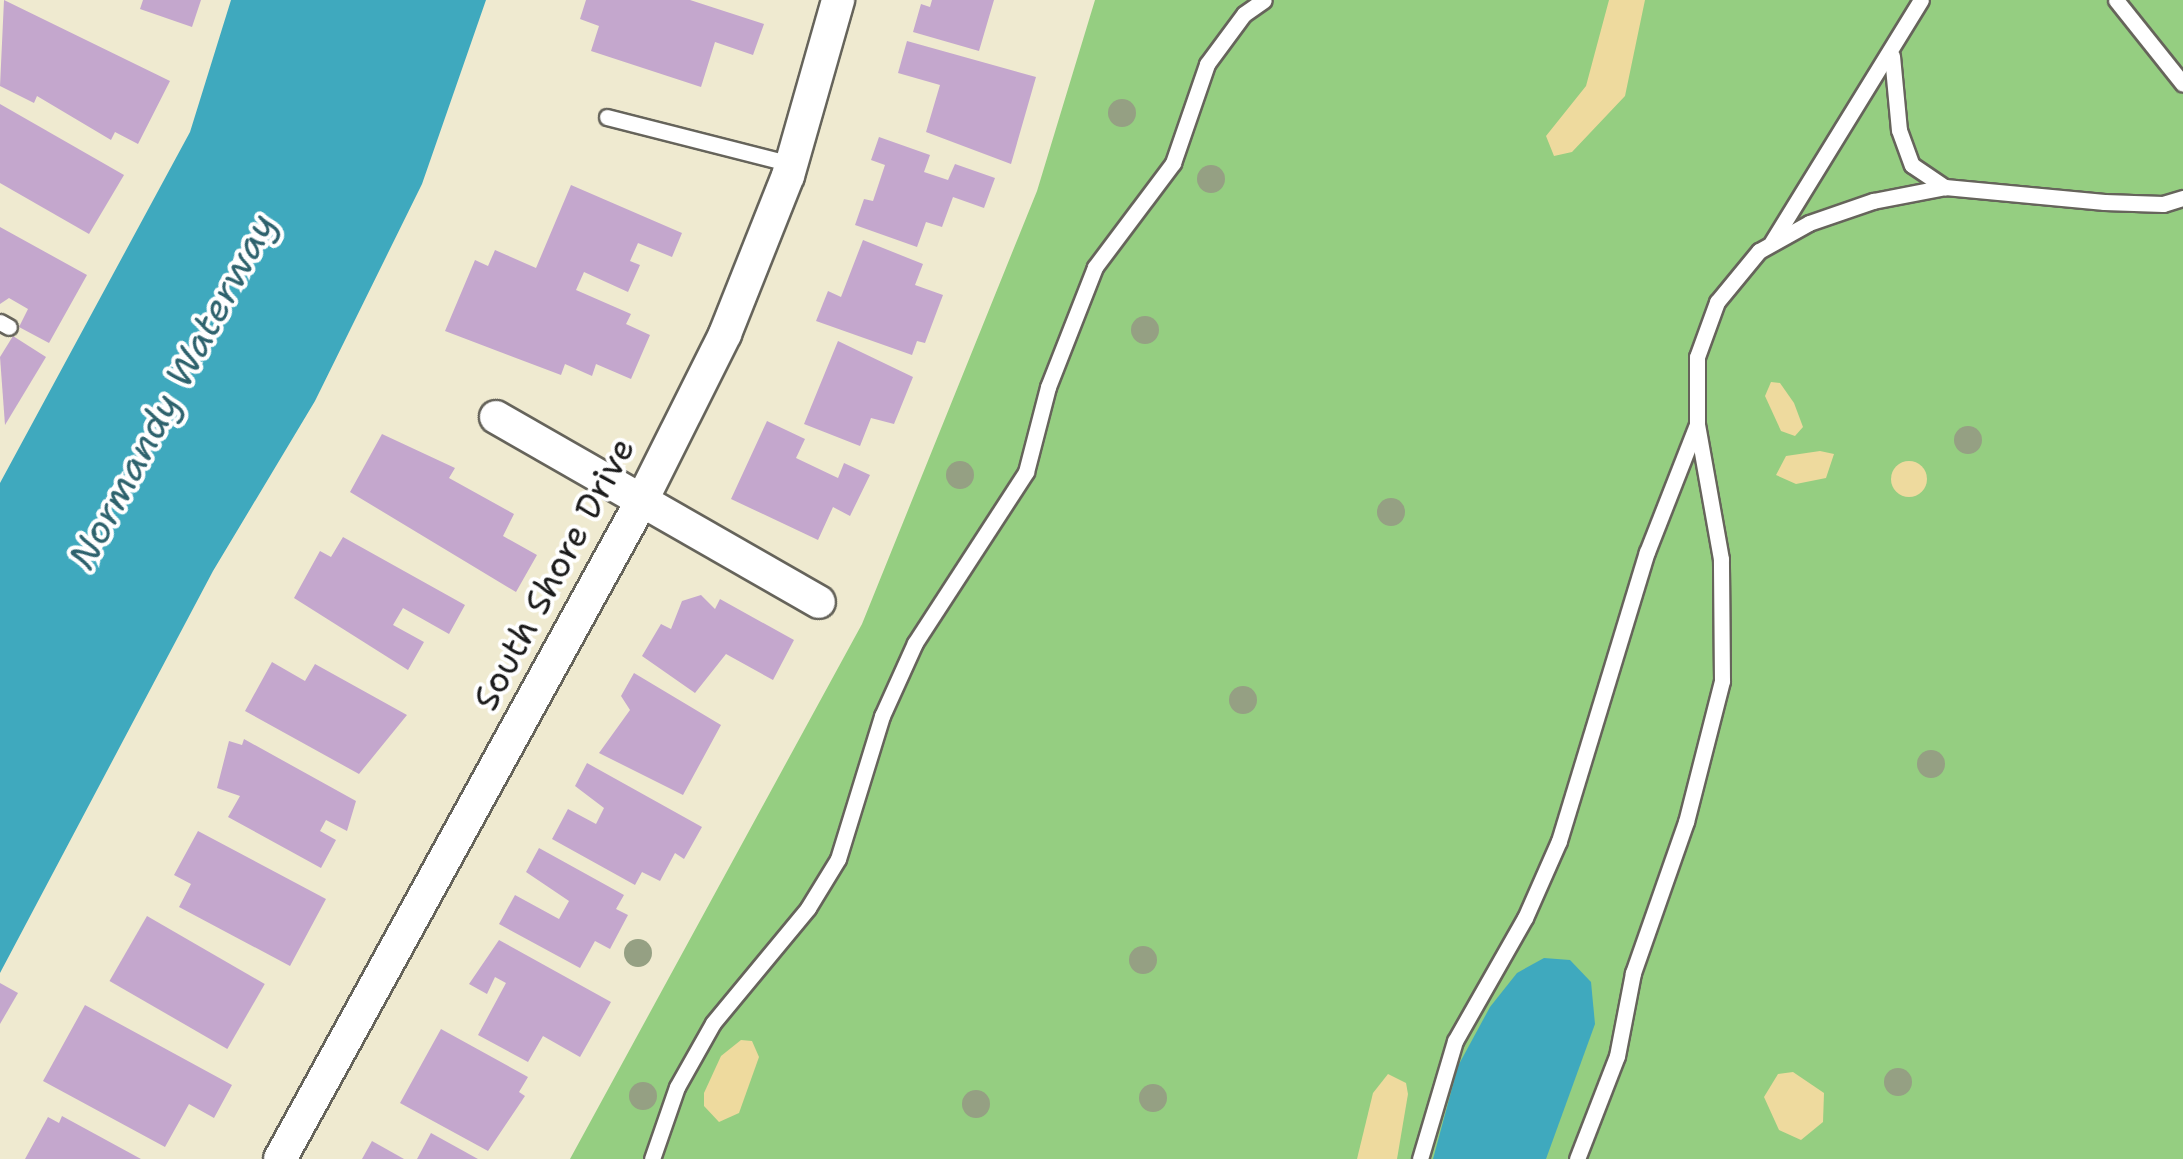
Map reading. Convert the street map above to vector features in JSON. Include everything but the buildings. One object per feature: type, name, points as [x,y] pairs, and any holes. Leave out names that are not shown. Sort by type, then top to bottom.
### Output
[{"type":"street","name":"South Shore Drive","points":[[280,1159],[640,504],[726,334],[791,164],[838,0]]},
{"type":"street","points":[[496,416],[640,504],[818,602]]},
{"type":"lane","points":[[652,1159],[676,1087],[713,1023],[808,908],[838,858],[882,716],[914,643],[1026,472],[1048,387],[1096,267],[1173,162],[1207,64],[1244,14],[1264,0]]},
{"type":"lane","points":[[1577,1159],[1617,1056],[1632,973],[1686,822],[1722,680],[1721,559],[1697,424],[1698,357],[1717,302],[1770,245],[1892,56],[1920,0]]},
{"type":"lane","points":[[2116,0],[2183,84]]},
{"type":"lane","points":[[1892,56],[1899,130],[1912,165],[1945,187]]},
{"type":"lane","points":[[607,117],[791,164]]},
{"type":"lane","points":[[1770,245],[1857,206],[1945,187],[2104,202],[2162,204],[2183,198]]},
{"type":"lane","points":[[1420,1159],[1454,1041],[1525,918],[1559,841],[1647,552],[1697,424]]},
{"type":"green space","points":[[1095,0],[2183,0],[2183,1159],[570,1159],[862,624],[1037,191]]},
{"type":"sand","points":[[1609,0],[1645,0],[1625,96],[1572,152],[1554,156],[1546,136],[1586,86]]},
{"type":"sand","points":[[1771,382],[1780,383],[1794,403],[1803,427],[1795,436],[1781,431],[1765,396]]},
{"type":"sand","points":[[1820,451],[1834,454],[1826,478],[1796,484],[1776,475],[1786,456]]},
{"type":"sand","points":[[1909,461],[1922,466],[1927,479],[1922,492],[1909,497],[1896,492],[1891,479],[1896,466]]},
{"type":"sand","points":[[741,1040],[752,1041],[759,1057],[739,1113],[719,1122],[704,1106],[704,1093],[721,1056]]},
{"type":"sand","points":[[1793,1072],[1824,1093],[1823,1122],[1801,1140],[1779,1130],[1764,1097],[1778,1074]]},
{"type":"sand","points":[[1388,1074],[1406,1083],[1408,1094],[1397,1159],[1357,1159],[1373,1093]]},
{"type":"water","name":"Normandy Waterway","points":[[231,0],[486,0],[422,184],[315,401],[213,571],[0,973],[0,483],[190,132]]},
{"type":"water","points":[[1544,958],[1570,960],[1591,982],[1595,1024],[1546,1159],[1433,1159],[1458,1066],[1490,1007],[1517,973]]}]
